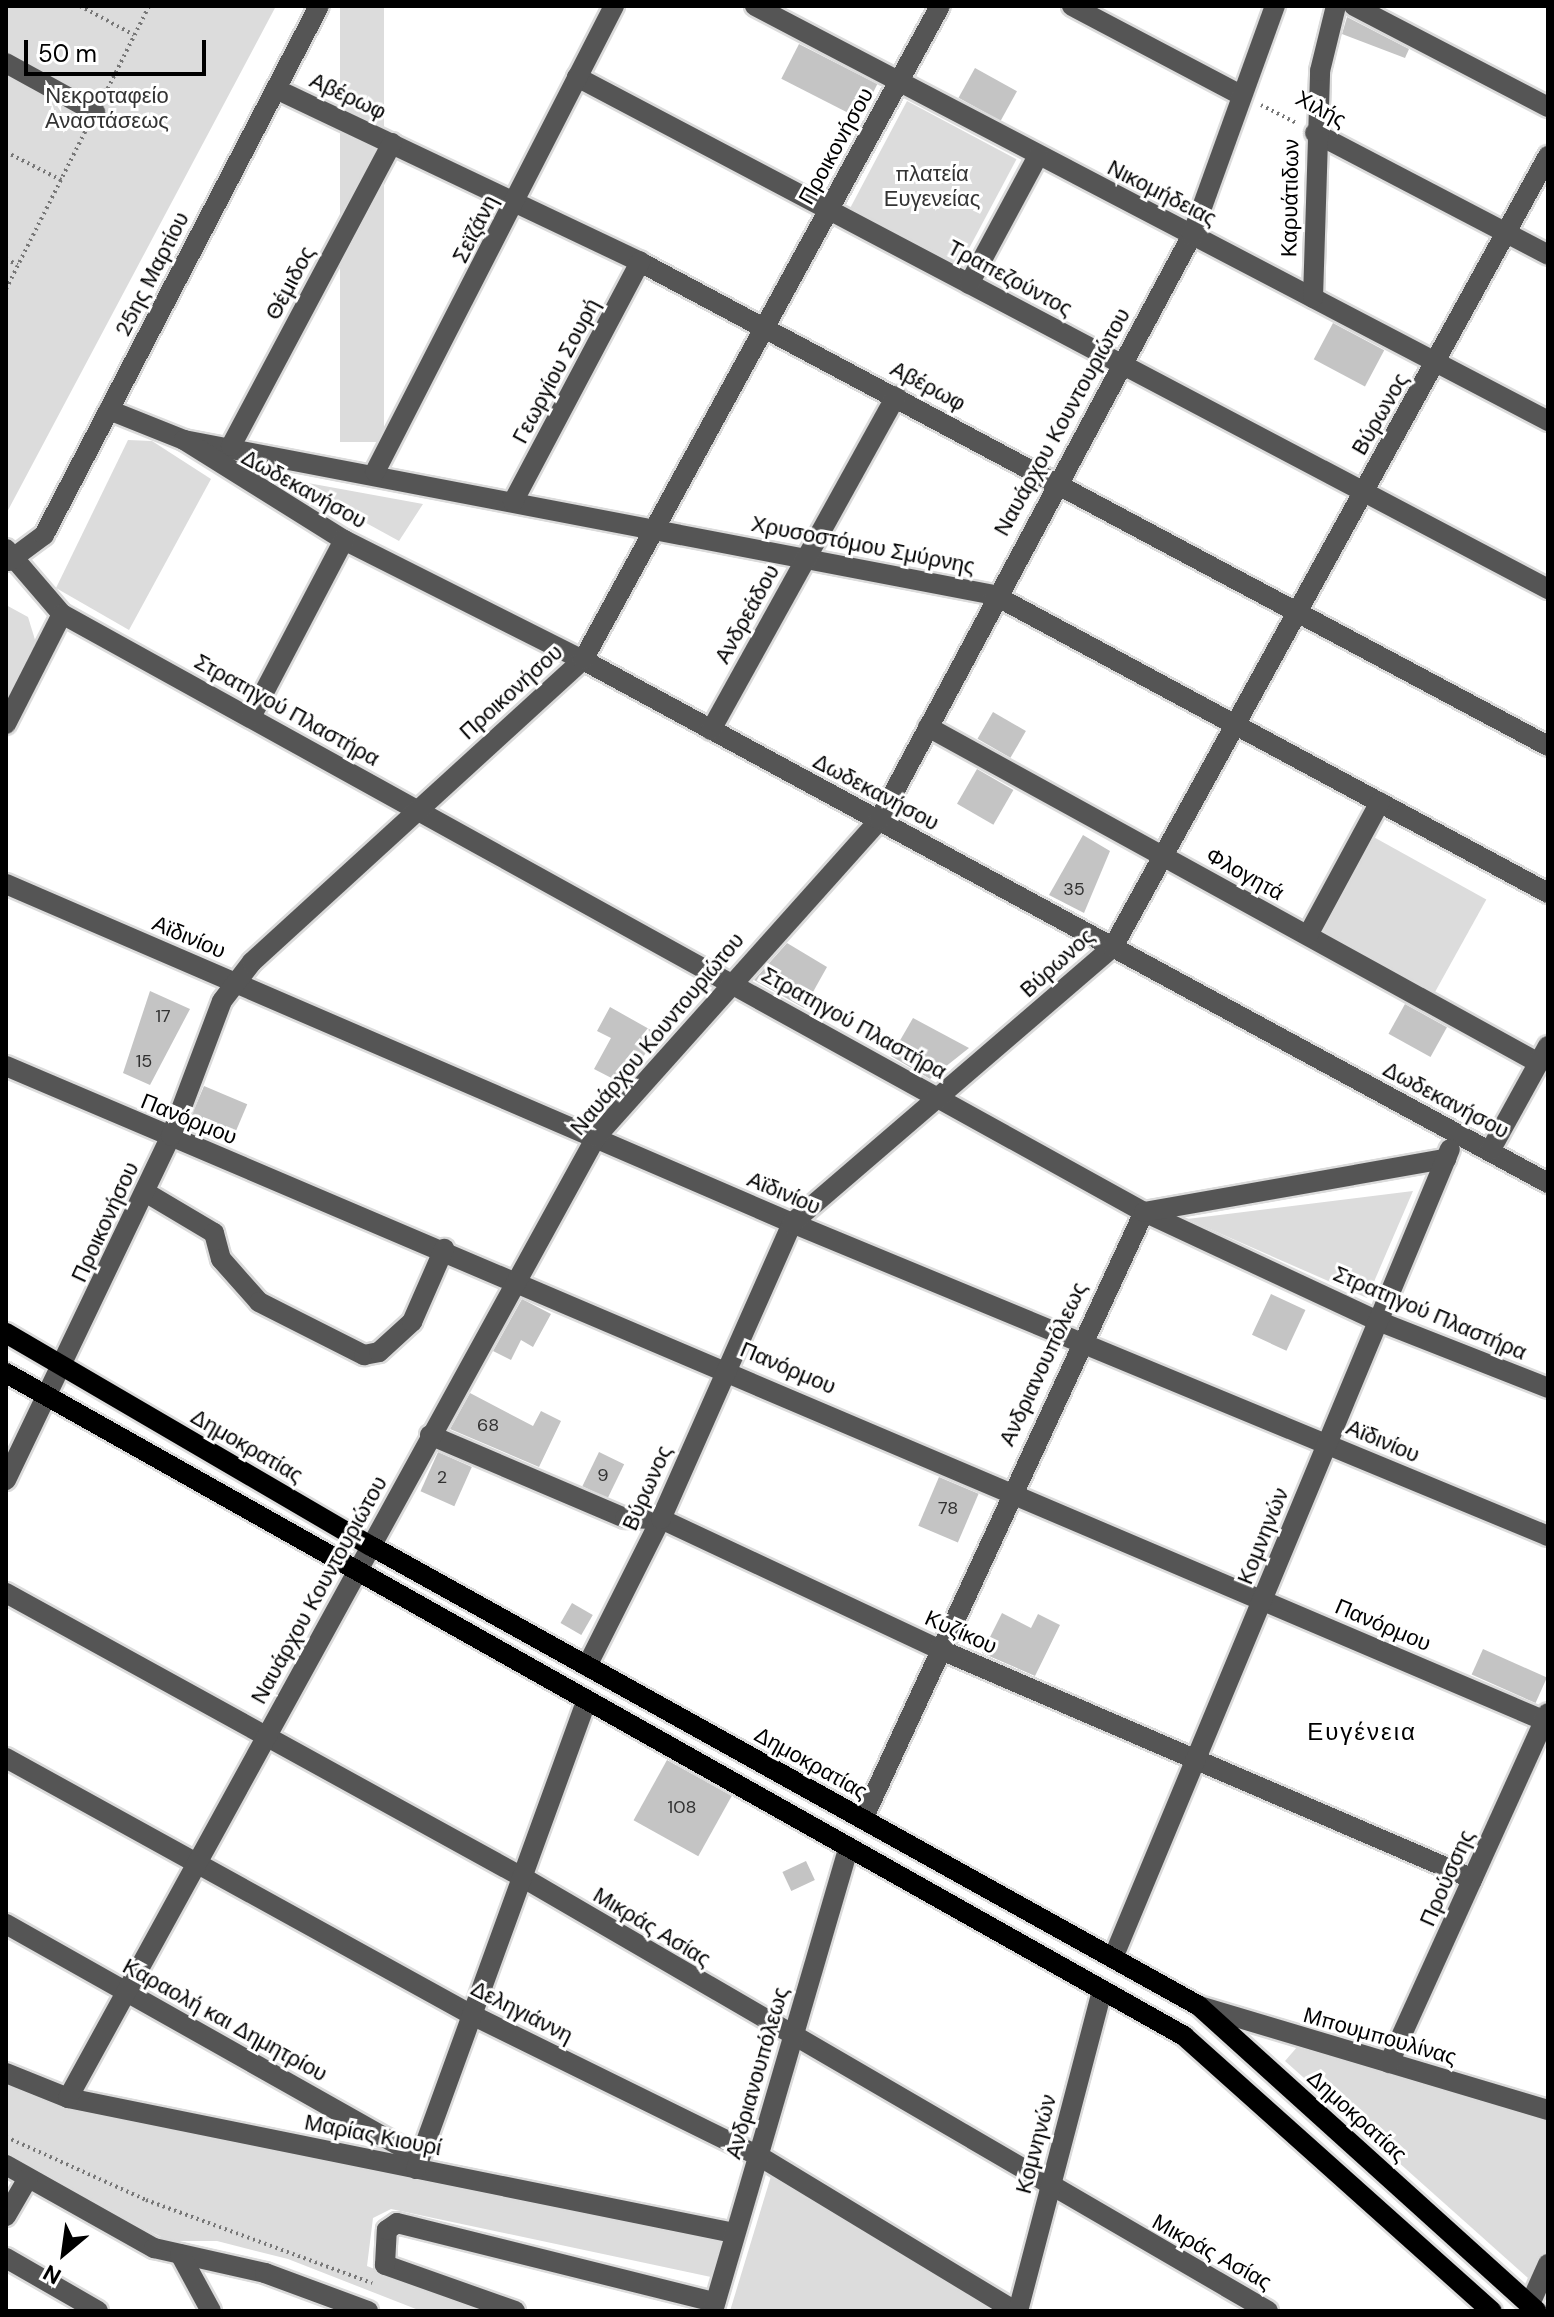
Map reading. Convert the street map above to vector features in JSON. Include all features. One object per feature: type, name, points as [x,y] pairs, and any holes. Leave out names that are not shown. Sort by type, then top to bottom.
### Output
[{"type":"main road","name":"Δημοκρατίας","points":[[6,1333],[371,1546],[1199,2006],[1534,2307]]},
{"type":"main road","points":[[6,1373],[1102,1990],[1211,2058],[1492,2311]]},
{"type":"street","name":"25ης Μαρτίου","points":[[10,556],[44,535],[319,6]]},
{"type":"street","name":"Σεϊζάνη","points":[[375,472],[614,6]]},
{"type":"street","name":"Νικομήδειας","points":[[755,6],[898,84],[1548,421]]},
{"type":"street","name":"Προικονήσου","points":[[6,1480],[65,1367],[171,1136],[210,1024],[235,983],[415,810],[583,660],[940,6]]},
{"type":"street","points":[[1072,6],[1241,95]]},
{"type":"street","name":"Ναυάρχου Κουντουριώτου","points":[[68,2098],[371,1546],[514,1277],[596,1137],[731,981],[879,820],[994,595],[1192,235],[1275,6]]},
{"type":"street","name":"Καρυάτιδων","points":[[1313,298],[1315,133],[1336,6]]},
{"type":"street","points":[[1354,6],[1548,107]]},
{"type":"street","points":[[6,63],[95,112]]},
{"type":"street","name":"Τραπεζούντος","points":[[577,77],[1548,589]]},
{"type":"street","name":"Αβέρωφ","points":[[276,89],[517,199],[640,262],[1548,746]]},
{"type":"street","name":"Χιλής","points":[[1315,133],[1548,255]]},
{"type":"street","name":"Θέμιδος","points":[[231,446],[392,143]]},
{"type":"street","points":[[969,284],[1038,156]]},
{"type":"street","name":"Βύρωνος","points":[[587,1666],[661,1519],[792,1223],[1113,947],[1548,156]]},
{"type":"street","name":"Γεωργίου Σουρή","points":[[513,502],[640,262]]},
{"type":"street","name":"Ανδρεάδου","points":[[711,730],[896,396]]},
{"type":"street","name":"Χρυσοστόμου Σμύρνης","points":[[109,410],[184,440],[375,472],[513,502],[994,595],[1548,893]]},
{"type":"street","name":"Δωδεκανήσου","points":[[184,440],[344,540],[583,660],[1548,1183]]},
{"type":"street","points":[[251,717],[344,540]]},
{"type":"street","name":"Στρατηγού Πλαστήρα","points":[[10,556],[62,614],[731,981],[1144,1212],[1378,1321],[1548,1388]]},
{"type":"street","points":[[6,724],[62,614]]},
{"type":"street","name":"Φλογητά","points":[[928,727],[1308,935],[1543,1054]]},
{"type":"street","points":[[1308,935],[1380,802]]},
{"type":"street","name":"Αϊδινίου","points":[[6,884],[792,1223],[1548,1536]]},
{"type":"street","points":[[1490,1151],[1543,1054]]},
{"type":"street","name":"Πανόρμου","points":[[6,1066],[514,1277],[1547,1718]]},
{"type":"street","name":"Κομνηνών","points":[[1113,1958],[1456,1133]]},
{"type":"street","points":[[1144,1212],[1446,1159]]},
{"type":"street","points":[[145,1192],[214,1233],[221,1259],[259,1302],[364,1355],[379,1352],[412,1322],[444,1249]]},
{"type":"street","name":"Ανδριανουπόλεως","points":[[863,1819],[1010,1491],[1144,1212]]},
{"type":"street","name":"Κυζίκου","points":[[430,1435],[625,1518],[661,1519],[939,1649],[1473,1879]]},
{"type":"street","name":"Μικράς Ασίας","points":[[6,1593],[522,1877],[792,2039],[1268,2311]]},
{"type":"street","points":[[418,2163],[586,1701]]},
{"type":"street","name":"Προύσσης","points":[[1389,2063],[1547,1718]]},
{"type":"street","name":"Δεληγιάννη","points":[[6,1758],[472,2015],[759,2156],[1016,2311]]},
{"type":"street","name":"Ανδριανουπόλεως","points":[[714,2306],[848,1848]]},
{"type":"street","name":"Καραολή και Δημητρίου","points":[[6,1924],[418,2163]]},
{"type":"street","name":"Κομνηνών","points":[[1016,2311],[1102,1990]]},
{"type":"street","name":"Μπουμπουλίνας","points":[[1199,2006],[1548,2110]]},
{"type":"street","name":"Μαρίας Κιουρί","points":[[6,2073],[68,2098],[418,2163],[734,2233]]},
{"type":"street","points":[[6,2165],[128,2236],[180,2254],[265,2273],[368,2311]]},
{"type":"street","points":[[6,2216],[28,2178]]},
{"type":"street","points":[[515,2311],[385,2265],[387,2230],[397,2223],[714,2306]]},
{"type":"street","points":[[180,2254],[211,2311]]},
{"type":"street","points":[[6,2258],[98,2311]]},
{"type":"street","points":[[1534,2307],[1548,2264]]},
{"type":"path","points":[[80,6],[134,35]]},
{"type":"path","points":[[6,289],[149,6]]},
{"type":"path","name":"Χιλής","points":[[1241,95],[1315,133]]},
{"type":"path","points":[[6,152],[61,180]]},
{"type":"path","points":[[6,259],[18,265]]},
{"type":"path","points":[[6,2137],[122,2190],[386,2289]]},
{"type":"green space","name":"Νεκροταφείο Αναστάσεως","points":[[6,6],[276,6],[6,514]]},
{"type":"green space","points":[[340,6],[384,6],[384,442],[340,442]]},
{"type":"green space","name":"πλατεία Ευγενείας","points":[[907,101],[1016,159],[957,271],[847,213]]},
{"type":"green space","points":[[128,440],[152,441],[211,479],[129,630],[56,588]]},
{"type":"green space","points":[[286,479],[423,504],[399,541]]},
{"type":"green space","points":[[6,605],[28,617],[36,643],[6,703]]},
{"type":"green space","points":[[1370,835],[1486,899],[1433,995],[1317,930]]},
{"type":"green space","points":[[1413,1191],[1367,1298],[1187,1219]]},
{"type":"green space","points":[[1298,2046],[1548,2116],[1548,2254],[1540,2271],[1528,2278],[1285,2061]]},
{"type":"green space","points":[[6,2075],[724,2235],[711,2277],[391,2209],[373,2218],[367,2266],[479,2311],[421,2311],[288,2259],[217,2241],[169,2241],[6,2158]]},
{"type":"green space","points":[[772,2173],[997,2311],[730,2311]]},
{"type":"building","points":[[1347,17],[1409,49],[1405,58],[1342,34]]},
{"type":"building","points":[[799,44],[877,84],[860,119],[781,79]]},
{"type":"building","points":[[975,68],[1017,91],[1000,121],[959,98]]},
{"type":"building","points":[[1333,323],[1384,350],[1365,386],[1314,359]]},
{"type":"building","points":[[993,712],[1026,731],[1010,758],[978,739]]},
{"type":"building","points":[[977,769],[1013,790],[993,825],[957,804]]},
{"type":"building","points":[[1083,835],[1110,851],[1084,913],[1049,895]]},
{"type":"building","points":[[787,943],[827,967],[804,1008],[754,980]]},
{"type":"building","points":[[150,991],[190,1009],[150,1085],[123,1073]]},
{"type":"building","points":[[1405,1004],[1447,1027],[1430,1057],[1389,1034]]},
{"type":"building","points":[[610,1007],[658,1034],[625,1085],[594,1069],[611,1038],[597,1031]]},
{"type":"building","points":[[913,1018],[969,1048],[930,1079],[891,1056]]},
{"type":"building","points":[[204,1086],[247,1104],[230,1144],[187,1126]]},
{"type":"building","points":[[1271,1294],[1305,1310],[1286,1351],[1252,1335]]},
{"type":"building","points":[[522,1299],[551,1314],[533,1347],[521,1340],[511,1360],[493,1351]]},
{"type":"building","points":[[470,1393],[533,1426],[541,1411],[561,1421],[539,1467],[450,1429]]},
{"type":"building","points":[[438,1452],[472,1467],[454,1506],[421,1491]]},
{"type":"building","points":[[599,1452],[624,1464],[608,1498],[582,1486]]},
{"type":"building","points":[[939,1477],[979,1494],[958,1543],[918,1526]]},
{"type":"building","points":[[572,1603],[593,1615],[581,1635],[560,1623]]},
{"type":"building","points":[[1002,1613],[1031,1628],[1038,1614],[1060,1625],[1035,1676],[982,1653]]},
{"type":"building","points":[[1483,1649],[1547,1677],[1536,1703],[1472,1675]]},
{"type":"building","points":[[667,1760],[732,1796],[698,1856],[634,1820]]},
{"type":"building","points":[[806,1861],[815,1880],[791,1891],[782,1872]]},
{"type":"district","name":"Ευγένεια","points":[[1362,1732]]}]
